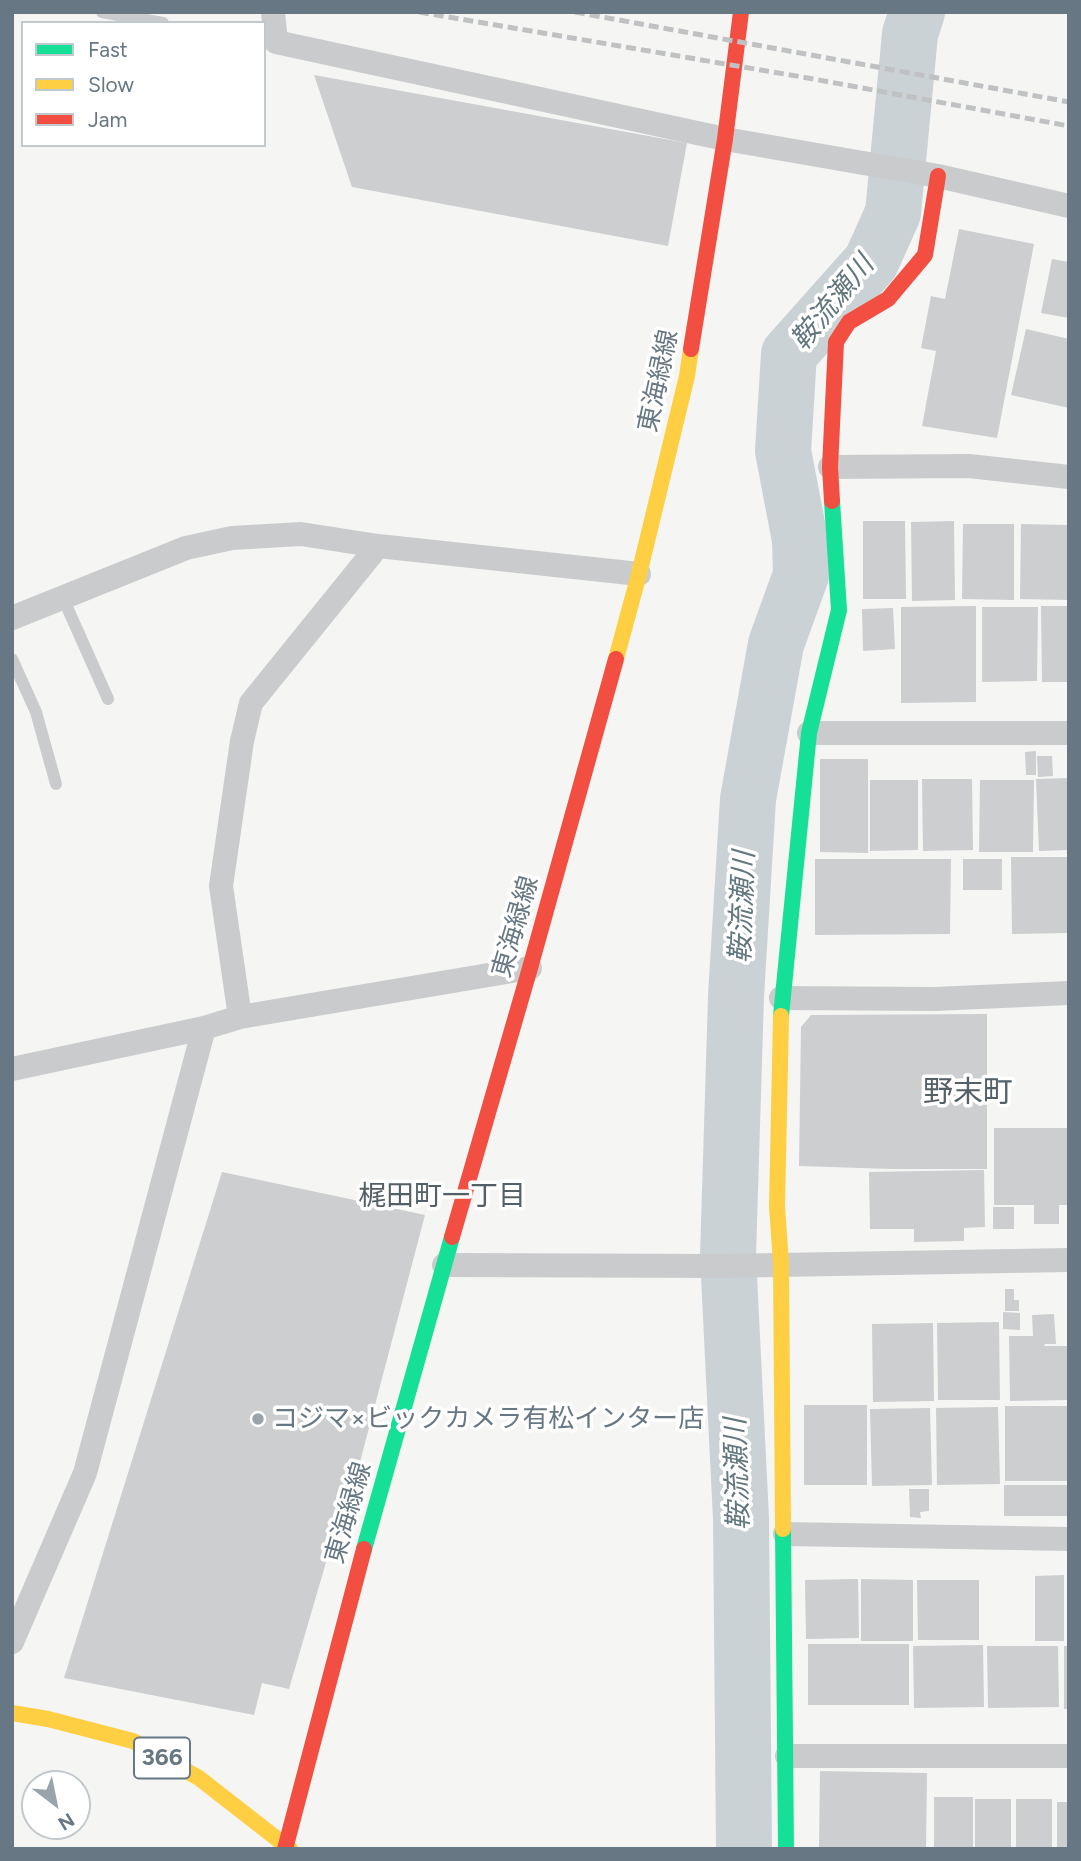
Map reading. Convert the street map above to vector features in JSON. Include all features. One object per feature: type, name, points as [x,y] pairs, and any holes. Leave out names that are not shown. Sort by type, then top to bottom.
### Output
[{"type":"main road","name":"東海緑線","points":[[287,1847],[348,1605],[530,968],[639,574],[687,376],[725,139],[741,12]]},
{"type":"main road","points":[[786,1849],[785,1534],[781,1264],[777,1206],[781,998],[809,733],[839,610],[830,467],[836,342],[849,322],[888,299],[925,255],[928,175]]},
{"type":"main road","name":"366","points":[[12,1713],[48,1719],[133,1741],[199,1778],[287,1847]]},
{"type":"street","points":[[273,12],[270,41],[725,139],[928,175],[1069,206]]},
{"type":"street","points":[[830,467],[969,466],[1069,477]]},
{"type":"street","points":[[12,618],[187,548],[232,538],[301,534],[378,546],[639,574]]},
{"type":"street","points":[[240,1017],[221,886],[242,741],[251,703],[378,546]]},
{"type":"street","points":[[809,733],[1069,733]]},
{"type":"street","points":[[12,1069],[204,1028],[240,1017],[530,968]]},
{"type":"street","points":[[781,998],[935,999],[1069,993]]},
{"type":"street","points":[[12,1642],[85,1473],[204,1028]]},
{"type":"street","points":[[443,1265],[719,1266],[1069,1260]]},
{"type":"street","points":[[785,1534],[1069,1539]]},
{"type":"street","points":[[787,1756],[1069,1756]]},
{"type":"lane","points":[[102,12],[152,21]]},
{"type":"lane","points":[[62,598],[108,699]]},
{"type":"lane","points":[[12,659],[36,712],[56,784]]},
{"type":"building","points":[[314,75],[687,143],[668,246],[352,187]]},
{"type":"building","points":[[959,229],[1034,244],[997,438],[922,426],[936,351],[921,348],[931,296],[945,299]]},
{"type":"building","points":[[1052,259],[1069,262],[1069,318],[1041,313]]},
{"type":"building","points":[[1026,329],[1069,339],[1069,408],[1011,395]]},
{"type":"building","points":[[863,521],[905,521],[906,599],[863,599]]},
{"type":"building","points":[[954,521],[955,600],[912,601],[911,522]]},
{"type":"building","points":[[963,524],[1014,524],[1014,600],[962,599]]},
{"type":"building","points":[[1021,524],[1069,525],[1069,600],[1020,599]]},
{"type":"building","points":[[976,606],[976,702],[901,703],[901,607]]},
{"type":"building","points":[[1041,606],[1069,606],[1069,682],[1042,682]]},
{"type":"building","points":[[982,607],[1038,607],[1037,681],[982,682]]},
{"type":"building","points":[[893,608],[895,649],[863,651],[862,609]]},
{"type":"building","points":[[1036,751],[1036,775],[1026,775],[1025,752]]},
{"type":"building","points":[[1037,756],[1052,756],[1053,776],[1038,777]]},
{"type":"building","points":[[820,759],[868,759],[868,853],[820,852]]},
{"type":"building","points":[[1069,778],[1069,850],[1039,851],[1036,779]]},
{"type":"building","points":[[922,779],[972,779],[973,850],[923,851]]},
{"type":"building","points":[[870,780],[918,780],[918,850],[870,851]]},
{"type":"building","points":[[980,780],[1034,780],[1033,852],[979,852]]},
{"type":"building","points":[[1011,857],[1069,857],[1069,933],[1012,934]]},
{"type":"building","points":[[815,859],[951,859],[950,934],[815,935]]},
{"type":"building","points":[[963,859],[1002,859],[1002,890],[963,890]]},
{"type":"building","points":[[987,1014],[987,1169],[799,1166],[801,1027],[811,1015]]},
{"type":"building","points":[[994,1128],[1069,1128],[1069,1205],[1059,1205],[1059,1224],[1034,1224],[1034,1205],[994,1205]]},
{"type":"building","points":[[984,1170],[985,1227],[964,1228],[964,1241],[914,1242],[914,1229],[870,1229],[869,1172]]},
{"type":"building","name":"コジマ×ビックカメラ有松インター店","points":[[222,1172],[425,1215],[335,1557],[327,1559],[289,1689],[262,1683],[254,1715],[64,1678]]},
{"type":"building","points":[[993,1207],[1014,1207],[1014,1229],[993,1229]]},
{"type":"building","points":[[1005,1289],[1014,1289],[1014,1300],[1019,1300],[1019,1311],[1005,1311]]},
{"type":"building","points":[[1003,1312],[1020,1313],[1020,1330],[1003,1329]]},
{"type":"building","points":[[1054,1314],[1056,1344],[1044,1346],[1069,1346],[1069,1400],[1010,1401],[1009,1336],[1033,1336],[1032,1315]]},
{"type":"building","points":[[999,1322],[1000,1400],[938,1400],[937,1323]]},
{"type":"building","points":[[933,1323],[934,1401],[873,1402],[872,1324]]},
{"type":"building","points":[[804,1405],[867,1405],[867,1485],[804,1485]]},
{"type":"building","points":[[1005,1406],[1068,1406],[1068,1481],[1005,1481]]},
{"type":"building","points":[[998,1407],[1000,1484],[937,1485],[936,1408]]},
{"type":"building","points":[[930,1408],[932,1485],[872,1486],[870,1409]]},
{"type":"building","points":[[1004,1485],[1069,1485],[1069,1516],[1004,1516]]},
{"type":"building","points":[[909,1489],[929,1489],[929,1511],[920,1512],[921,1518],[910,1517]]},
{"type":"building","points":[[1064,1575],[1064,1641],[1035,1641],[1035,1576]]},
{"type":"building","points":[[858,1579],[859,1638],[806,1639],[805,1580]]},
{"type":"building","points":[[861,1579],[913,1580],[913,1641],[861,1641]]},
{"type":"building","points":[[917,1580],[979,1580],[979,1640],[918,1640]]},
{"type":"building","points":[[808,1644],[909,1644],[909,1705],[808,1705]]},
{"type":"building","points":[[983,1645],[984,1707],[914,1708],[913,1646]]},
{"type":"building","points":[[987,1646],[1058,1646],[1059,1707],[988,1708]]},
{"type":"building","points":[[1064,1646],[1069,1646],[1069,1709],[1064,1709]]},
{"type":"building","points":[[820,1771],[927,1773],[926,1849],[819,1847]]},
{"type":"building","points":[[934,1797],[973,1797],[973,1849],[934,1849]]},
{"type":"building","points":[[975,1799],[1011,1799],[1011,1849],[975,1849]]},
{"type":"building","points":[[1016,1799],[1052,1799],[1052,1849],[1016,1849]]},
{"type":"building","points":[[1057,1802],[1069,1802],[1069,1849],[1057,1849]]},
{"type":"waterway","name":"鞍流瀬川","points":[[744,1849],[741,1519],[728,1256],[736,996],[748,799],[776,644],[801,575],[800,540],[783,451],[789,354],[871,262],[893,213],[910,34],[917,12]]},
{"type":"railway","points":[[419,12],[808,78],[1069,126]]},
{"type":"railway","points":[[575,12],[1069,102]]},
{"type":"traffic: fast","points":[[781,1016],[809,733],[839,610],[832,501]]},
{"type":"traffic: fast","points":[[364,1549],[452,1237]]},
{"type":"traffic: fast","points":[[783,1529],[786,1849]]},
{"type":"traffic: slow","points":[[616,659],[687,376],[691,349]]},
{"type":"traffic: slow","points":[[781,1016],[777,1206],[781,1264],[783,1529]]},
{"type":"traffic: slow","points":[[12,1713],[48,1719],[133,1741],[199,1778],[290,1849]]},
{"type":"traffic: jam","points":[[691,349],[725,139],[741,12]]},
{"type":"traffic: jam","points":[[832,501],[830,467],[836,342],[849,322],[888,299],[925,255],[938,176]]},
{"type":"traffic: jam","points":[[452,1237],[616,659]]},
{"type":"traffic: jam","points":[[285,1849],[364,1549]]},
{"type":"place","name":"コジマ×ビックカメラ有松インター店","points":[[258,1419]]},
{"type":"district","name":"野末町","points":[[968,1093]]},
{"type":"district","name":"梶田町一丁目","points":[[442,1197]]}]
